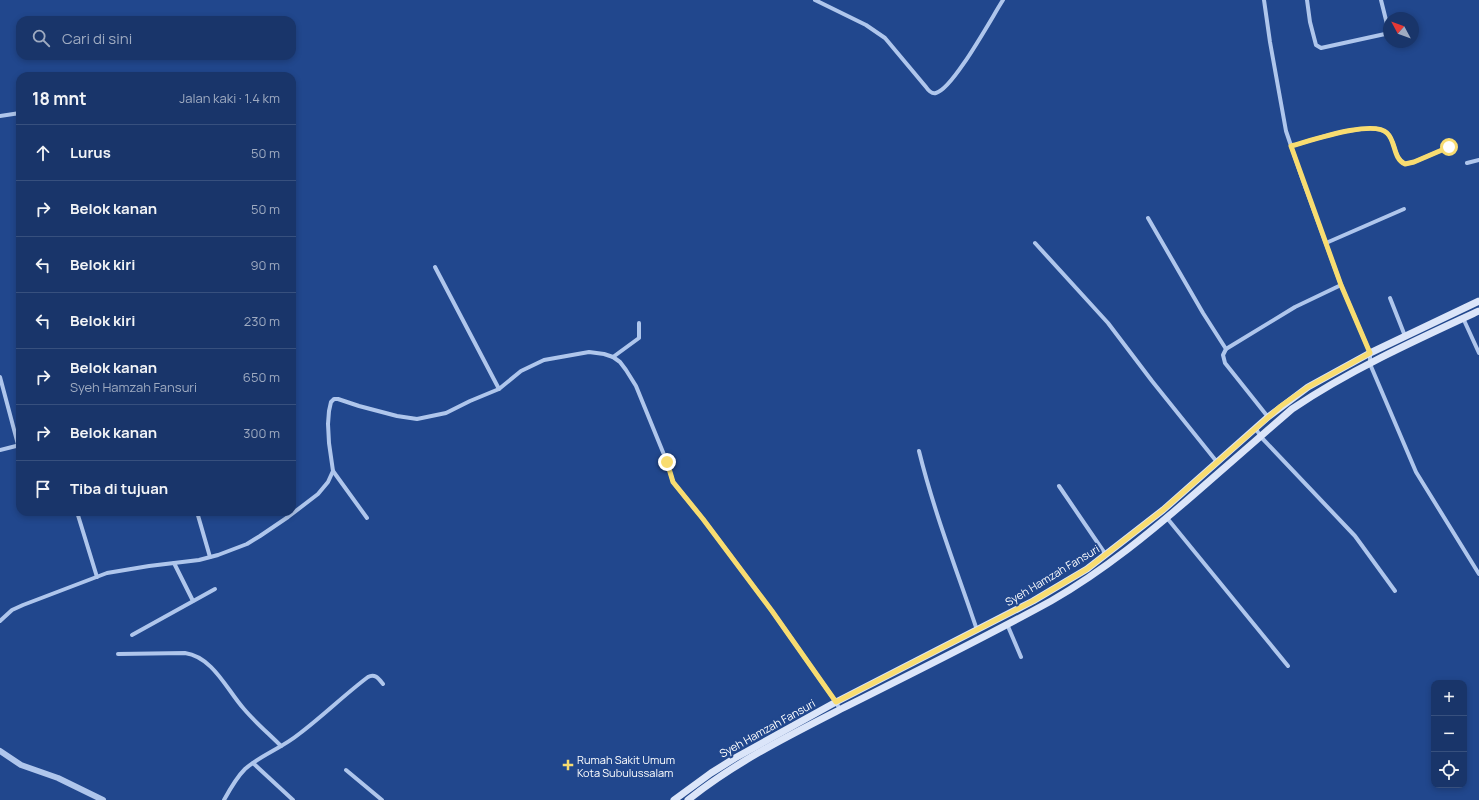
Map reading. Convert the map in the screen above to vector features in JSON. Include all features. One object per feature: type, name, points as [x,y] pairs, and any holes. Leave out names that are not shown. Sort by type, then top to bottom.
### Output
[{"type":"main road","name":"Syeh Hamzah Fansuri","points":[[674,800],[735,758],[836,702],[1039,598],[1087,569],[1107,556],[1163,510],[1268,417],[1308,387],[1370,353],[1479,300]]},
{"type":"main road","name":"Syeh Hamzah Fansuri","points":[[688,800],[723,774],[800,730],[1007,624],[1092,576],[1167,518],[1292,409],[1313,395],[1370,364],[1479,311]]},
{"type":"main road","points":[[1122,543],[1126,551]]},
{"type":"main road","points":[[696,784],[699,791]]},
{"type":"street","points":[[815,0],[866,25],[885,38],[926,87],[932,93],[935,93],[941,90],[949,82],[964,62],[1003,0]]},
{"type":"street","points":[[1264,0],[1286,131],[1341,285],[1370,353],[1370,364],[1416,472],[1479,574]]},
{"type":"street","points":[[1306,0],[1316,46],[1320,48],[1385,34],[1388,31],[1388,28],[1381,0]]},
{"type":"street","points":[[0,116],[16,114]]},
{"type":"street","points":[[1291,146],[1359,128],[1377,128],[1384,130],[1389,134],[1398,158],[1405,164],[1414,162],[1449,147]]},
{"type":"street","points":[[1467,163],[1479,160]]},
{"type":"street","points":[[1326,243],[1404,209]]},
{"type":"street","points":[[1148,218],[1203,313],[1226,349]]},
{"type":"street","points":[[1035,243],[1108,323],[1217,462]]},
{"type":"street","points":[[435,266],[499,389]]},
{"type":"street","points":[[1268,417],[1225,363],[1223,358],[1226,349],[1295,307],[1341,285]]},
{"type":"street","points":[[1390,298],[1405,336]]},
{"type":"street","points":[[1463,318],[1479,353]]},
{"type":"street","points":[[613,358],[639,338],[639,323]]},
{"type":"street","points":[[367,518],[333,471],[328,424],[331,402],[334,399],[397,416],[417,419],[446,413],[499,389],[521,371],[544,360],[589,352],[604,354],[613,358],[623,366],[636,386],[667,462],[673,482],[703,519],[772,611],[836,702],[840,710]]},
{"type":"street","points":[[0,378],[16,434]]},
{"type":"street","points":[[1256,429],[1261,437],[1355,536],[1395,591]]},
{"type":"street","points":[[0,450],[16,446]]},
{"type":"street","points":[[918,451],[928,490],[977,630]]},
{"type":"street","points":[[296,511],[318,494],[328,482],[333,471]]},
{"type":"street","points":[[1059,486],[1107,556]]},
{"type":"street","points":[[78,516],[97,577]]},
{"type":"street","points":[[198,516],[210,557]]},
{"type":"street","points":[[0,621],[12,610],[23,605],[97,577],[117,571],[210,557],[247,544],[289,516]]},
{"type":"street","points":[[1167,518],[1288,666]]},
{"type":"street","points":[[174,563],[193,601]]},
{"type":"street","points":[[132,635],[215,589]]},
{"type":"street","points":[[1007,624],[1021,657]]},
{"type":"street","points":[[118,654],[185,652],[198,656],[217,674],[248,714],[281,746]]},
{"type":"street","points":[[224,800],[235,781],[244,770],[296,737],[368,677],[371,675],[374,676],[383,684]]},
{"type":"street","points":[[0,751],[22,765],[58,778],[103,800]]},
{"type":"street","points":[[254,763],[293,800]]},
{"type":"street","points":[[346,770],[382,800]]},
{"type":"place","name":"Rumah Sakit Umum Kota Subulussalam","points":[[568,765]]},
{"type":"route","points":[[667,462],[671,479],[681,494],[703,519],[772,611],[836,702],[1033,601],[1107,556],[1163,510],[1281,406],[1308,387],[1370,353],[1341,285],[1291,146],[1359,128],[1381,128],[1389,134],[1398,158],[1405,164],[1414,162],[1449,147]]}]
